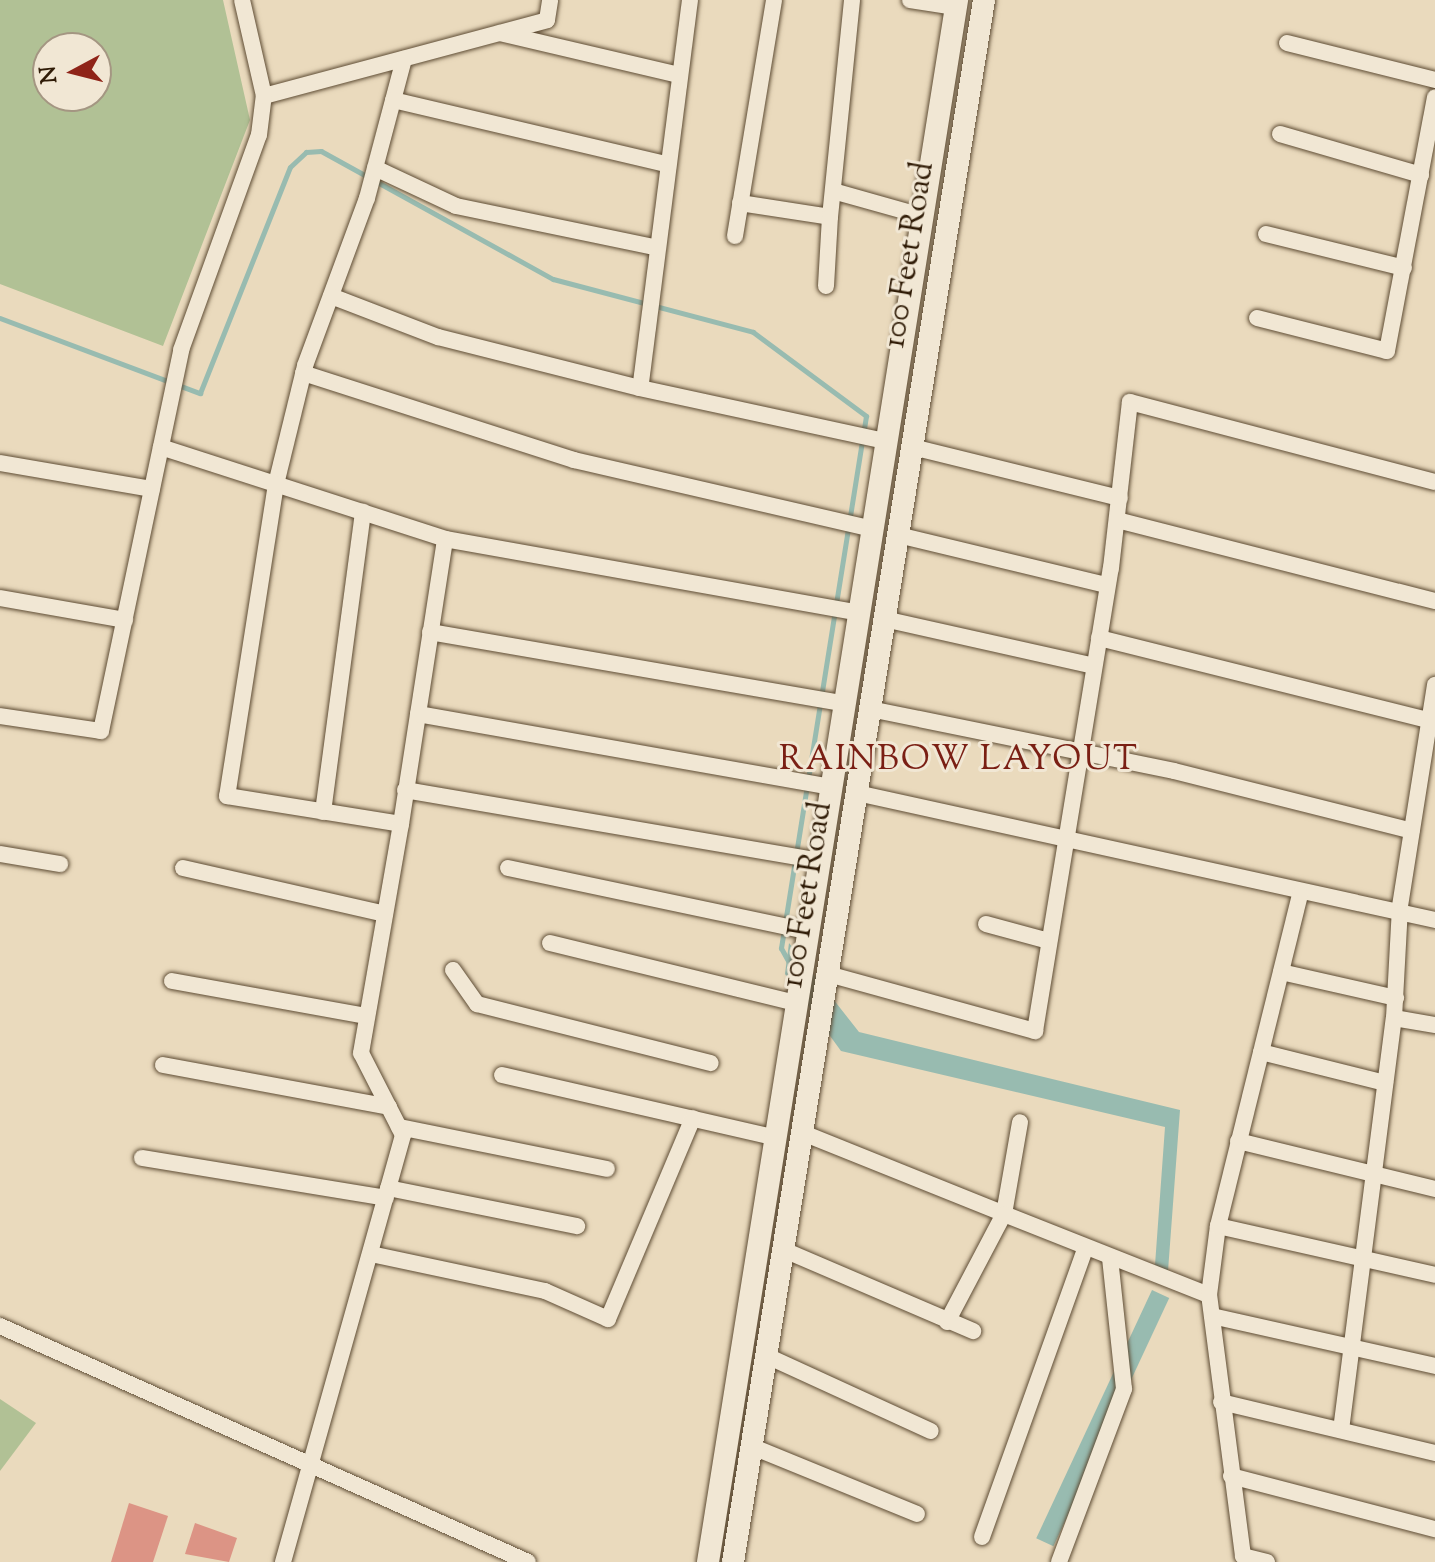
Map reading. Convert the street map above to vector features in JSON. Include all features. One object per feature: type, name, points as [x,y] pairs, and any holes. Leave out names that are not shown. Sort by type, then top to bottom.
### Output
[{"type":"main road","name":"100 Feet Road","points":[[733,1562],[984,0]]},
{"type":"main road","name":"100 Feet Road","points":[[708,1562],[956,4]]},
{"type":"street","points":[[0,716],[101,731],[181,350],[259,135],[264,96],[242,0]]},
{"type":"street","points":[[264,96],[547,20],[550,0]]},
{"type":"street","points":[[640,388],[654,247],[690,0]]},
{"type":"street","points":[[735,236],[774,0]]},
{"type":"street","points":[[826,286],[852,0]]},
{"type":"street","points":[[910,0],[956,4]]},
{"type":"street","points":[[499,33],[679,75]]},
{"type":"street","points":[[1287,43],[1435,80]]},
{"type":"street","points":[[401,824],[227,796],[276,484],[303,373],[375,168],[404,59]]},
{"type":"street","points":[[1257,318],[1386,351],[1435,97]]},
{"type":"street","points":[[393,100],[666,164]]},
{"type":"street","points":[[1280,134],[1421,175]]},
{"type":"street","points":[[375,168],[456,206],[654,247]]},
{"type":"street","points":[[833,191],[922,216]]},
{"type":"street","points":[[740,203],[830,217]]},
{"type":"street","points":[[1266,234],[1404,268]]},
{"type":"street","points":[[331,296],[438,337],[640,388],[886,441]]},
{"type":"street","points":[[303,373],[574,460],[873,529]]},
{"type":"street","points":[[828,974],[1035,1031],[1117,520],[1130,402],[1435,482]]},
{"type":"street","points":[[161,447],[445,539],[859,613]]},
{"type":"street","points":[[912,447],[1120,498]]},
{"type":"street","points":[[0,463],[152,489]]},
{"type":"street","points":[[323,812],[363,512]]},
{"type":"street","points":[[1117,520],[1435,601]]},
{"type":"street","points":[[898,535],[1107,585]]},
{"type":"street","points":[[283,1562],[371,1254],[387,1193],[399,1127],[361,1053],[401,824],[445,539]]},
{"type":"street","points":[[0,598],[125,620]]},
{"type":"street","points":[[884,619],[1094,666]]},
{"type":"street","points":[[430,632],[845,704]]},
{"type":"street","points":[[1099,638],[1429,720]]},
{"type":"street","points":[[1341,1430],[1394,1018],[1412,831],[1435,685]]},
{"type":"street","points":[[870,709],[1079,753],[1412,831]]},
{"type":"street","points":[[418,714],[831,787]]},
{"type":"street","points":[[405,790],[820,861]]},
{"type":"street","points":[[857,793],[1065,844],[1402,917],[1435,920]]},
{"type":"street","points":[[0,854],[60,864]]},
{"type":"street","points":[[183,868],[385,914]]},
{"type":"street","points":[[508,868],[808,931]]},
{"type":"street","points":[[1267,1562],[1243,1556],[1209,1295],[1218,1226],[1300,895]]},
{"type":"street","points":[[986,924],[1049,941]]},
{"type":"street","points":[[550,943],[797,1003]]},
{"type":"street","points":[[453,970],[477,1004],[711,1063]]},
{"type":"street","points":[[1281,972],[1396,998]]},
{"type":"street","points":[[172,981],[367,1016]]},
{"type":"street","points":[[1394,1018],[1435,1025]]},
{"type":"street","points":[[1261,1052],[1385,1083]]},
{"type":"street","points":[[163,1065],[389,1107]]},
{"type":"street","points":[[502,1075],[776,1138]]},
{"type":"street","points":[[371,1254],[545,1291],[608,1319],[693,1118]]},
{"type":"street","points":[[947,1322],[1004,1214],[1020,1122]]},
{"type":"street","points":[[399,1127],[607,1169]]},
{"type":"street","points":[[803,1133],[1110,1259],[1209,1295]]},
{"type":"street","points":[[1238,1141],[1435,1189]]},
{"type":"street","points":[[142,1158],[387,1193],[577,1226]]},
{"type":"street","points":[[1218,1226],[1435,1275]]},
{"type":"street","points":[[982,1537],[1085,1249]]},
{"type":"street","points":[[784,1250],[973,1331]]},
{"type":"street","points":[[1059,1562],[1124,1389],[1110,1259]]},
{"type":"street","points":[[1212,1316],[1350,1344],[1435,1366]]},
{"type":"street","points":[[0,1326],[313,1463],[528,1562]]},
{"type":"street","points":[[767,1356],[931,1431]]},
{"type":"street","points":[[1221,1402],[1435,1453]]},
{"type":"street","points":[[753,1447],[917,1514]]},
{"type":"street","points":[[1231,1476],[1435,1529]]},
{"type":"green space","points":[[0,0],[223,0],[250,120],[163,346],[0,284]]},
{"type":"green space","points":[[0,1399],[36,1423],[0,1471]]},
{"type":"water","points":[[789,943],[859,1032],[1180,1110],[1168,1271],[1155,1265],[1165,1127],[841,1051],[785,974]]},
{"type":"water","points":[[1152,1290],[1169,1298],[1053,1546],[1036,1538]]},
{"type":"building","points":[[129,1503],[168,1516],[153,1562],[111,1562]]},
{"type":"building","points":[[195,1523],[237,1538],[229,1562],[185,1554]]},
{"type":"waterway","points":[[0,318],[200,393],[290,167],[306,152],[321,151],[553,279],[753,332],[866,416],[781,948],[790,964]]},
{"type":"district","name":"RAINBOW LAYOUT","points":[[959,761]]}]
